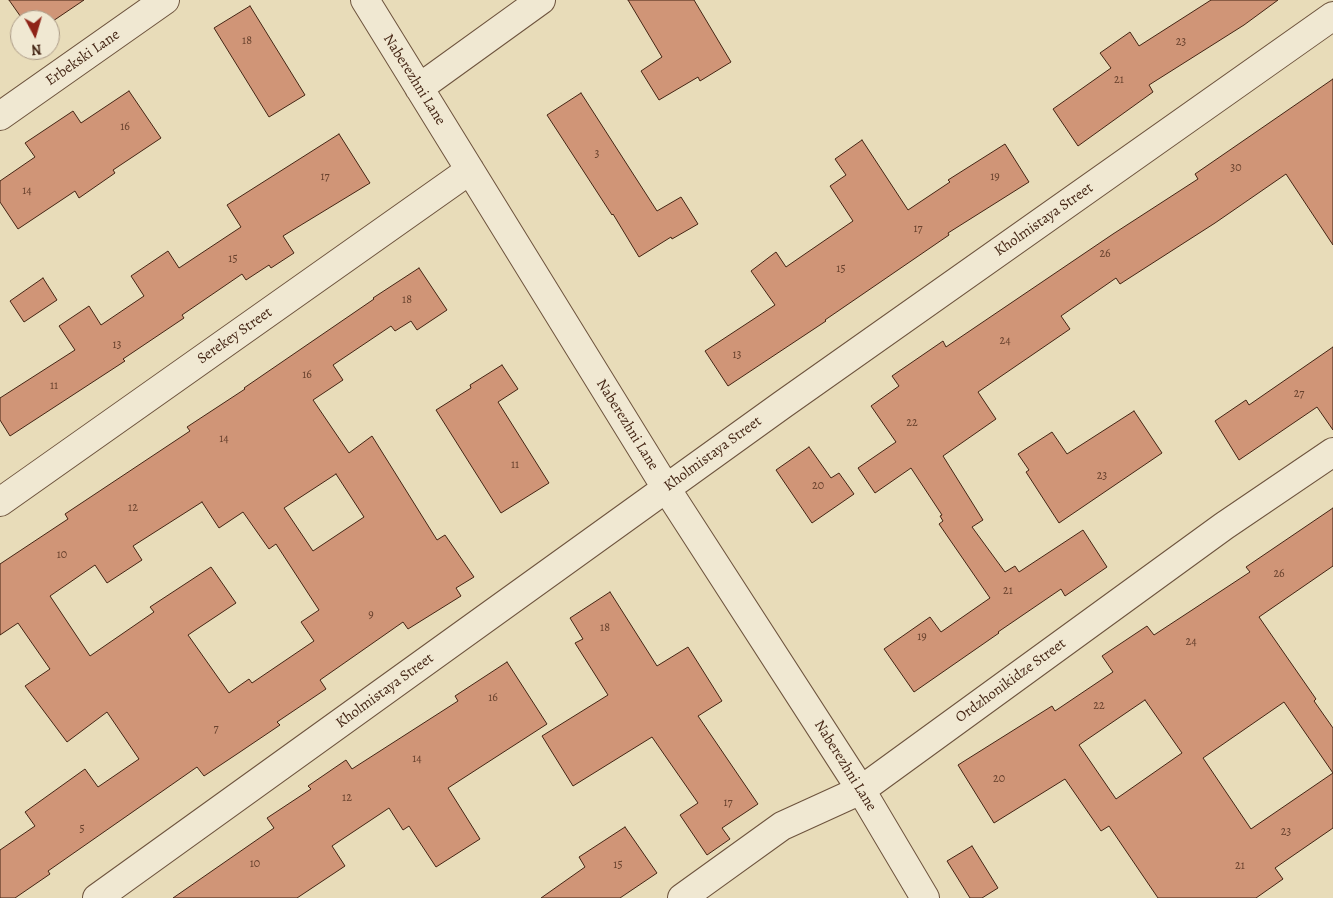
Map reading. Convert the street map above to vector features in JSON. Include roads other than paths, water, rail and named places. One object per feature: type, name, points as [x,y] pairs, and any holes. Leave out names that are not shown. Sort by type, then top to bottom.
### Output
[{"type":"street","name":"Erbekski Lane","points":[[0,116],[165,0]]},
{"type":"street","name":"Naberezhni Lane","points":[[364,0],[666,488],[861,790],[925,898]]},
{"type":"street","points":[[419,88],[541,0]]},
{"type":"street","name":"Kholmistaya Street","points":[[97,898],[666,488],[1333,16]]},
{"type":"street","name":"Serekey Street","points":[[0,502],[470,170]]},
{"type":"street","name":"Ordzhonikidze Street","points":[[682,898],[782,826],[861,790],[1224,526],[1333,452]]}]
